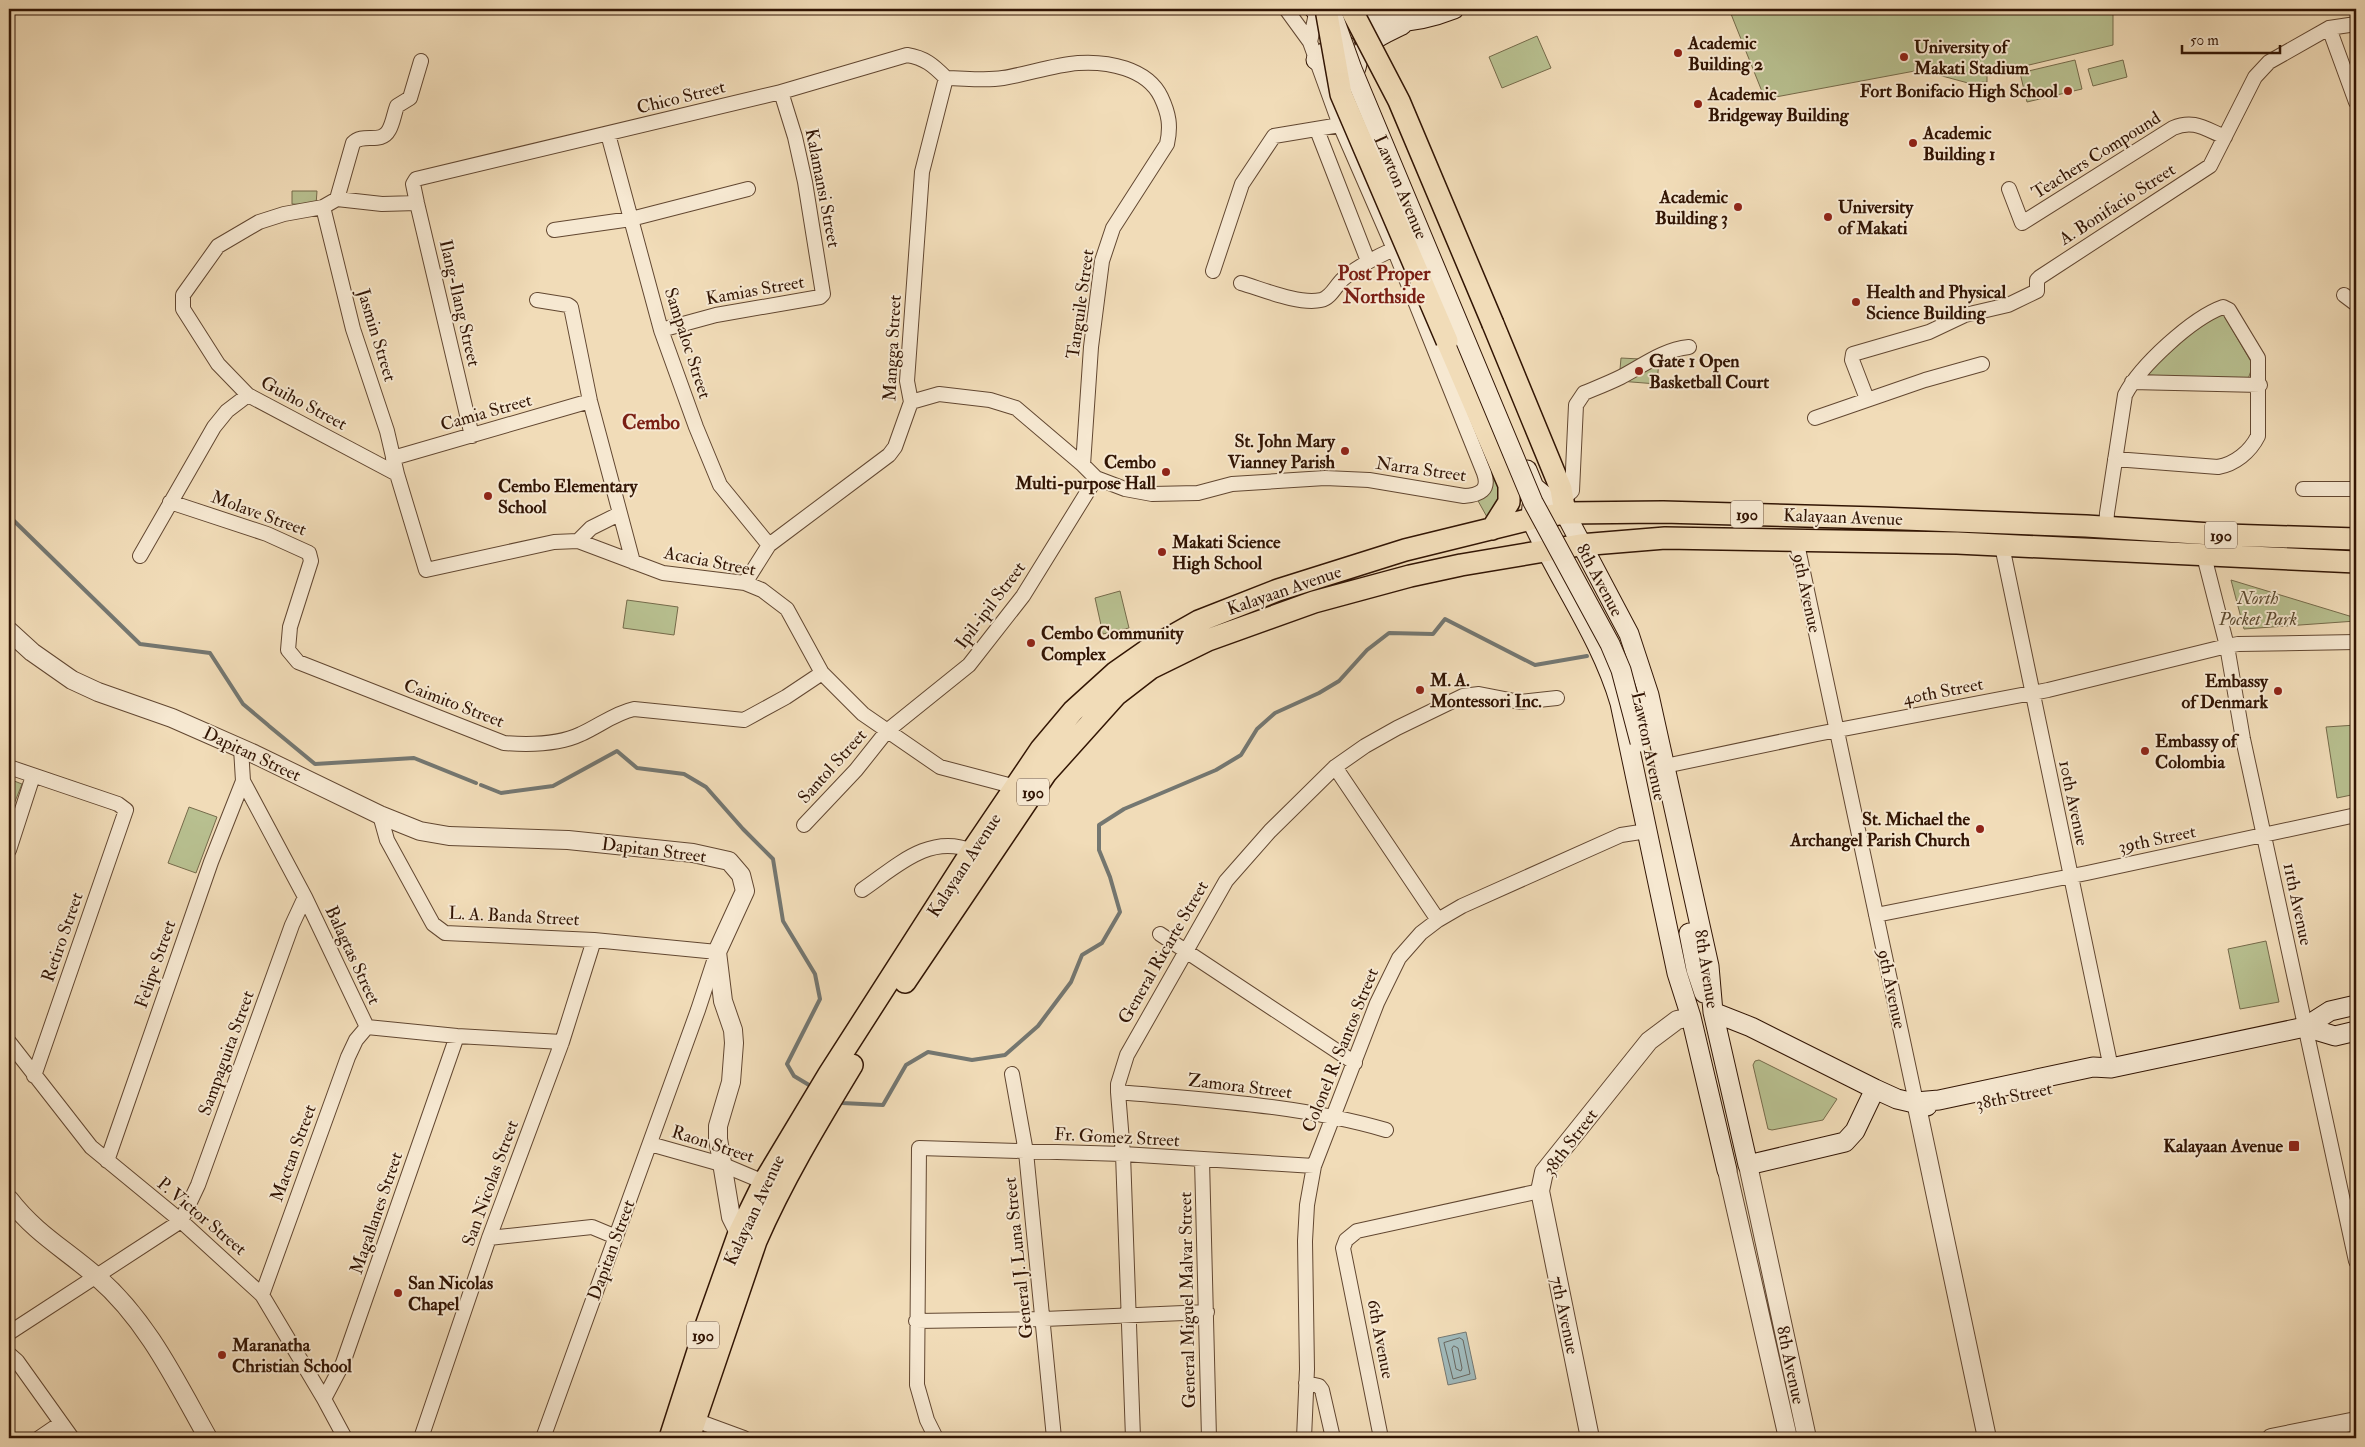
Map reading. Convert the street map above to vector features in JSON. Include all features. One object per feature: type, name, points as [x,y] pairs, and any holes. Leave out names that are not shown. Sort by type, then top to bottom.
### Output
[{"type":"main road","points":[[1315,9],[1338,10],[1382,24],[1410,22],[1429,18],[1454,9]]},
{"type":"main road","points":[[1338,10],[1399,101],[1493,324],[1565,506]]},
{"type":"main road","points":[[1338,10],[1341,94],[1509,485],[1509,502],[1492,529]]},
{"type":"main road","name":"Lawton Avenue","points":[[1338,10],[1356,68],[1534,488],[1531,519]]},
{"type":"main road","name":"Lawton Avenue","points":[[1338,10],[1378,110],[1545,500],[1618,639],[1630,666],[1687,970],[1692,1017]]},
{"type":"main road","points":[[1356,68],[1359,55],[1366,46],[1410,22]]},
{"type":"main road","points":[[1313,51],[1349,46]]},
{"type":"main road","name":"Lawton Avenue","points":[[1534,488],[1565,506]]},
{"type":"main road","name":"Kalayaan Avenue","points":[[670,1438],[707,1323],[748,1237],[780,1188],[814,1114],[972,850],[1041,749],[1073,711],[1116,672],[1146,651],[1199,621],[1230,608],[1398,552],[1531,519],[1565,506],[1663,512],[1878,518],[2227,535],[2356,539]]},
{"type":"main road","name":"8th Avenue","points":[[1565,506],[1580,545],[1629,634],[1650,695],[1709,966],[1713,1012],[1748,1165]]},
{"type":"main road","points":[[1663,512],[1668,524],[1665,538]]},
{"type":"main road","points":[[1696,537],[1694,525],[1697,513]]},
{"type":"main road","name":"8th Avenue","points":[[1531,519],[1571,599],[1600,650],[1611,674],[1620,703],[1677,973],[1692,1017],[1727,1170]]},
{"type":"main road","name":"Kalayaan Avenue","points":[[835,1078],[880,1018],[1046,773],[1116,695],[1151,668],[1208,640],[1314,602],[1405,577],[1546,550],[1580,545],[1665,538],[1796,539],[2002,546],[2356,562]]},
{"type":"main road","points":[[1398,552],[1404,564],[1405,577]]},
{"type":"main road","points":[[1571,599],[1574,589],[1581,582],[1591,580],[1601,583]]},
{"type":"main road","name":"Lawton Avenue","points":[[1644,741],[1696,969],[1713,1012]]},
{"type":"main road","name":"38th Street","points":[[1713,1012],[1751,1027],[1875,1090],[1916,1102],[1939,1100],[2093,1067],[2111,1068],[2305,1027],[2330,1011],[2356,1005]]},
{"type":"main road","name":"38th Street","points":[[2305,1027],[2335,1036],[2356,1030]]},
{"type":"main road","points":[[1748,1165],[1845,1142],[1855,1131],[1875,1090]]},
{"type":"main road","name":"Kalayaan Avenue","points":[[692,1429],[764,1182],[814,1114]]},
{"type":"street","name":"Narra Street","points":[[1096,478],[1125,489],[1152,494],[1198,493],[1232,484],[1325,478],[1369,480],[1464,496],[1481,493],[1486,486],[1484,472],[1394,249],[1340,125],[1313,51],[1286,9]]},
{"type":"street","points":[[1313,51],[1315,9]]},
{"type":"street","name":"A. Bonifacio Street","points":[[1867,399],[1852,360],[1852,354],[1929,332],[1965,316],[2008,305],[2038,291],[2037,280],[2040,277],[2210,166],[2260,70],[2268,62],[2329,28],[2356,24]]},
{"type":"street","points":[[2329,28],[2356,102]]},
{"type":"street","name":"Chico Street","points":[[416,179],[781,92],[907,55],[920,57],[930,62],[946,78]]},
{"type":"street","points":[[417,203],[382,204],[337,199],[353,143],[359,139],[381,137],[388,132],[396,106],[410,98],[421,60]]},
{"type":"street","name":"Tanguile Street","points":[[946,78],[1001,79],[1078,63],[1104,64],[1130,69],[1156,86],[1169,116],[1170,130],[1167,144],[1113,228],[1102,261],[1091,347],[1083,465]]},
{"type":"street","name":"Mangga Street","points":[[745,583],[769,545],[889,455],[895,447],[911,402],[907,381],[922,172],[946,78]]},
{"type":"street","name":"Kalamansi Street","points":[[781,92],[801,164],[824,292]]},
{"type":"street","name":"Teachers Compound","points":[[2008,189],[2022,223],[2173,128],[2184,123],[2192,123],[2225,136]]},
{"type":"street","points":[[1213,271],[1242,184],[1274,136],[1340,125]]},
{"type":"street","points":[[1317,130],[1368,261]]},
{"type":"street","name":"Sampaloc Street","points":[[608,134],[661,330],[696,427],[720,485],[769,545]]},
{"type":"street","name":"Ilang-Ilang Street","points":[[416,179],[413,184],[417,203],[472,436]]},
{"type":"street","points":[[554,230],[631,219],[748,189]]},
{"type":"street","name":"Guiho Street","points":[[337,199],[322,207],[271,218],[218,246],[183,295],[183,309],[218,364],[248,395],[397,474]]},
{"type":"street","name":"Jasmin Street","points":[[322,207],[353,329],[387,430],[397,474]]},
{"type":"street","points":[[1241,283],[1296,299],[1321,300],[1329,295],[1344,278],[1368,261],[1394,249]]},
{"type":"street","name":"Kamias Street","points":[[661,330],[716,315],[820,297],[824,292]]},
{"type":"street","points":[[2344,295],[2356,304]]},
{"type":"street","points":[[537,300],[571,307],[590,401],[633,562]]},
{"type":"street","points":[[2106,528],[2115,459],[2125,395],[2132,382],[2157,354],[2211,312],[2223,307],[2230,310],[2258,358],[2260,385],[2258,436],[2254,444],[2229,465],[2218,467],[2115,459]]},
{"type":"street","points":[[1565,506],[1572,491],[1576,405],[1580,398],[1584,393],[1620,377],[1657,356],[1671,350],[1689,347]]},
{"type":"street","points":[[1816,418],[1867,399],[1982,364]]},
{"type":"street","points":[[2132,382],[2260,385]]},
{"type":"street","points":[[911,402],[939,394],[990,400],[1016,408],[1096,478]]},
{"type":"street","points":[[140,556],[214,427],[227,411],[248,395]]},
{"type":"street","name":"Camia Street","points":[[393,458],[590,401]]},
{"type":"street","name":"Acacia Street","points":[[397,474],[426,570],[554,542],[578,541],[663,573],[745,583],[762,590],[787,609],[822,673],[863,714],[940,767],[1016,786]]},
{"type":"street","name":"Ipil-ipil Street","points":[[887,731],[969,665],[1023,596],[1096,478]]},
{"type":"street","points":[[2303,489],[2356,489]]},
{"type":"street","name":"Molave Street","points":[[170,502],[267,534],[309,553],[311,561],[290,627],[288,650],[298,662]]},
{"type":"street","points":[[578,541],[591,528],[619,514]]},
{"type":"street","name":"9th Avenue","points":[[1796,539],[1987,1438]]},
{"type":"street","name":"10th Avenue","points":[[2002,546],[2031,693],[2111,1068]]},
{"type":"street","name":"11th Avenue","points":[[2204,556],[2227,646],[2243,739],[2356,1261]]},
{"type":"street","name":"Dapitan Street","points":[[9,631],[32,652],[72,680],[98,692],[172,718],[240,748],[380,815],[432,834],[568,840],[693,853],[729,861],[741,874],[745,891],[717,952],[650,1144],[543,1438]]},
{"type":"street","name":"40th Street","points":[[1665,766],[1836,730],[2031,693],[2238,644],[2356,642]]},
{"type":"street","name":"Caimito Street","points":[[298,662],[479,734],[504,743],[527,745],[579,735],[625,711],[634,709],[744,720],[786,697],[822,673]]},
{"type":"street","name":"General Ricarte Street","points":[[1133,1438],[1123,1154],[1118,1084],[1127,1055],[1226,881],[1270,831],[1335,767],[1365,746],[1397,728],[1463,696],[1479,694],[1520,702],[1557,698]]},
{"type":"street","name":"Santol Street","points":[[804,825],[856,770],[887,731]]},
{"type":"street","name":"Balagtas Street","points":[[240,748],[243,781],[305,897],[367,1027],[457,1036],[562,1042]]},
{"type":"street","points":[[9,767],[33,776],[9,850]]},
{"type":"street","points":[[1335,767],[1438,920]]},
{"type":"street","name":"Retiro Street","points":[[33,776],[118,804],[126,810],[34,1076]]},
{"type":"street","name":"Felipe Street","points":[[106,1161],[211,862],[243,781]]},
{"type":"street","name":"L. A. Banda Street","points":[[380,815],[387,840],[437,930],[445,933],[594,940],[717,952]]},
{"type":"street","name":"39th Street","points":[[1876,915],[2071,876],[2356,815]]},
{"type":"street","name":"Colonel R. Santos Street","points":[[1304,1438],[1306,1383],[1305,1241],[1307,1205],[1314,1166],[1377,1003],[1399,958],[1421,934],[1438,920],[1493,890],[1621,835],[1647,831]]},
{"type":"street","points":[[862,890],[918,852],[931,846],[948,844],[972,850]]},
{"type":"street","name":"Sampaguita Street","points":[[181,1221],[198,1185],[292,926],[305,897]]},
{"type":"street","points":[[1160,934],[1187,950],[1272,1010],[1355,1063]]},
{"type":"street","name":"San Nicolas Street","points":[[421,1438],[489,1238],[562,1042],[594,940]]},
{"type":"street","points":[[717,952],[723,1001],[733,1030],[734,1043],[732,1082],[718,1126],[718,1139],[732,1217],[748,1237]]},
{"type":"street","name":"38th Street","points":[[1343,1248],[1346,1240],[1357,1231],[1540,1191],[1544,1172],[1649,1041],[1677,1020],[1692,1017]]},
{"type":"street","name":"Mactan Street","points":[[262,1295],[348,1058],[356,1040],[367,1027]]},
{"type":"street","name":"Magallanes Street","points":[[324,1399],[343,1363],[457,1036]]},
{"type":"street","name":"P. Victor Street","points":[[9,1042],[80,1134],[106,1161],[181,1221],[262,1295],[345,1438]]},
{"type":"street","name":"General J. Luna Street","points":[[1012,1074],[1026,1152],[1044,1319],[1054,1438]]},
{"type":"street","name":"Zamora Street","points":[[1118,1092],[1233,1103],[1334,1117],[1386,1130]]},
{"type":"street","name":"Raon Street","points":[[650,1144],[721,1164],[764,1182]]},
{"type":"street","name":"Fr. Gomez Street","points":[[916,1321],[919,1148],[1123,1154],[1314,1166]]},
{"type":"street","name":"General Miguel Malvar Street","points":[[1202,1160],[1209,1438]]},
{"type":"street","name":"8th Avenue","points":[[1748,1165],[1807,1438]]},
{"type":"street","name":"8th Avenue","points":[[1727,1170],[1788,1438]]},
{"type":"street","name":"7th Avenue","points":[[1540,1191],[1590,1438]]},
{"type":"street","points":[[9,1200],[32,1227],[97,1277],[125,1305],[146,1332],[166,1363],[208,1438]]},
{"type":"street","points":[[9,1333],[181,1221]]},
{"type":"street","points":[[489,1238],[592,1228],[616,1236]]},
{"type":"street","name":"6th Avenue","points":[[1343,1248],[1381,1438]]},
{"type":"street","points":[[936,1438],[927,1420],[917,1384],[916,1321],[1044,1319],[1207,1312]]},
{"type":"street","points":[[9,1354],[17,1361],[72,1438]]},
{"type":"street","points":[[1306,1383],[1319,1386],[1322,1390],[1333,1438]]},
{"type":"street","points":[[2271,1438],[2356,1421]]},
{"type":"street","points":[[40,1438],[62,1423]]},
{"type":"street","points":[[692,1429],[744,1438]]},
{"type":"green space","name":"University of Makati Stadium","points":[[1729,9],[2113,9],[2113,45],[1987,75],[1987,82],[1968,83],[1920,70],[1765,99]]},
{"type":"green space","points":[[1537,36],[1551,68],[1502,88],[1489,57]]},
{"type":"green space","points":[[2075,60],[2082,89],[2027,102],[2020,73]]},
{"type":"green space","points":[[2123,60],[2127,77],[2093,86],[2088,69]]},
{"type":"green space","points":[[292,191],[317,191],[316,205],[292,204]]},
{"type":"green space","points":[[2222,312],[2253,365],[2247,382],[2148,375],[2146,371],[2208,316]]},
{"type":"green space","name":"Gate 1 Open Basketball Court","points":[[1621,358],[1659,360],[1657,384],[1619,381]]},
{"type":"green space","points":[[1494,469],[1501,482],[1497,508],[1487,517],[1477,499],[1487,473]]},
{"type":"green space","name":"North Pocket Park","points":[[2231,580],[2356,618],[2356,621],[2244,629]]},
{"type":"green space","points":[[1120,591],[1129,628],[1103,634],[1095,598]]},
{"type":"green space","points":[[627,600],[678,607],[674,635],[623,628]]},
{"type":"green space","points":[[2356,725],[2356,794],[2337,798],[2326,727]]},
{"type":"green space","points":[[9,779],[22,784],[10,814],[9,814]]},
{"type":"green space","points":[[189,807],[217,817],[196,873],[168,863]]},
{"type":"green space","points":[[2266,941],[2279,1002],[2240,1009],[2228,949]]},
{"type":"green space","points":[[1759,1060],[1837,1099],[1823,1120],[1772,1130],[1768,1129],[1753,1065],[1755,1061]]},
{"type":"water","points":[[1466,1332],[1476,1379],[1448,1385],[1438,1338]]},
{"type":"waterway","points":[[9,516],[140,644],[210,653],[243,704],[268,725]]},
{"type":"waterway","points":[[838,1101],[842,1103],[883,1105],[906,1065],[928,1052],[972,1060],[1005,1055],[1038,1026],[1071,982],[1082,955],[1102,943],[1120,912],[1110,877],[1099,850],[1099,825],[1124,809],[1216,770],[1241,755],[1257,729],[1275,713],[1319,693],[1339,681],[1367,650],[1389,633],[1433,634],[1445,619],[1535,665],[1587,656]]},
{"type":"waterway","points":[[269,726],[315,764],[414,758],[476,783]]},
{"type":"waterway","points":[[481,785],[501,793],[553,786],[617,751],[637,768],[684,774],[706,787],[743,829],[773,859],[783,921],[815,974],[820,999],[787,1064],[794,1076],[814,1088]]},
{"type":"place","name":"Academic Building 2","points":[[1678,53]]},
{"type":"place","name":"University of Makati Stadium","points":[[1904,57]]},
{"type":"place","name":"Fort Bonifacio High School","points":[[2068,91]]},
{"type":"place","name":"Academic Bridgeway Building","points":[[1698,104]]},
{"type":"place","name":"Academic Building 1","points":[[1913,143]]},
{"type":"place","name":"Academic Building 3","points":[[1738,207]]},
{"type":"place","name":"University of Makati","points":[[1828,217]]},
{"type":"place","name":"Health and Physical Science Building","points":[[1856,302]]},
{"type":"place","name":"Gate 1 Open Basketball Court","points":[[1639,371]]},
{"type":"place","name":"St. John Mary Vianney Parish","points":[[1345,451]]},
{"type":"place","name":"Cembo Multi-purpose Hall","points":[[1166,472]]},
{"type":"place","name":"Cembo Elementary School","points":[[488,496]]},
{"type":"place","name":"Makati Science High School","points":[[1162,552]]},
{"type":"place","name":"Cembo Community Complex","points":[[1031,643]]},
{"type":"place","name":"M. A. Montessori Inc.","points":[[1420,690]]},
{"type":"place","name":"Embassy of Denmark","points":[[2278,691]]},
{"type":"place","name":"Embassy of Colombia","points":[[2145,751]]},
{"type":"place","name":"St. Michael the Archangel Parish Church","points":[[1980,829]]},
{"type":"place","name":"Kalayaan Avenue","points":[[2294,1146]]},
{"type":"place","name":"San Nicolas Chapel","points":[[398,1293]]},
{"type":"place","name":"Maranatha Christian School","points":[[222,1355]]},
{"type":"district","name":"Post Proper Northside","points":[[1384,284]]},
{"type":"district","name":"Cembo","points":[[651,422]]}]
